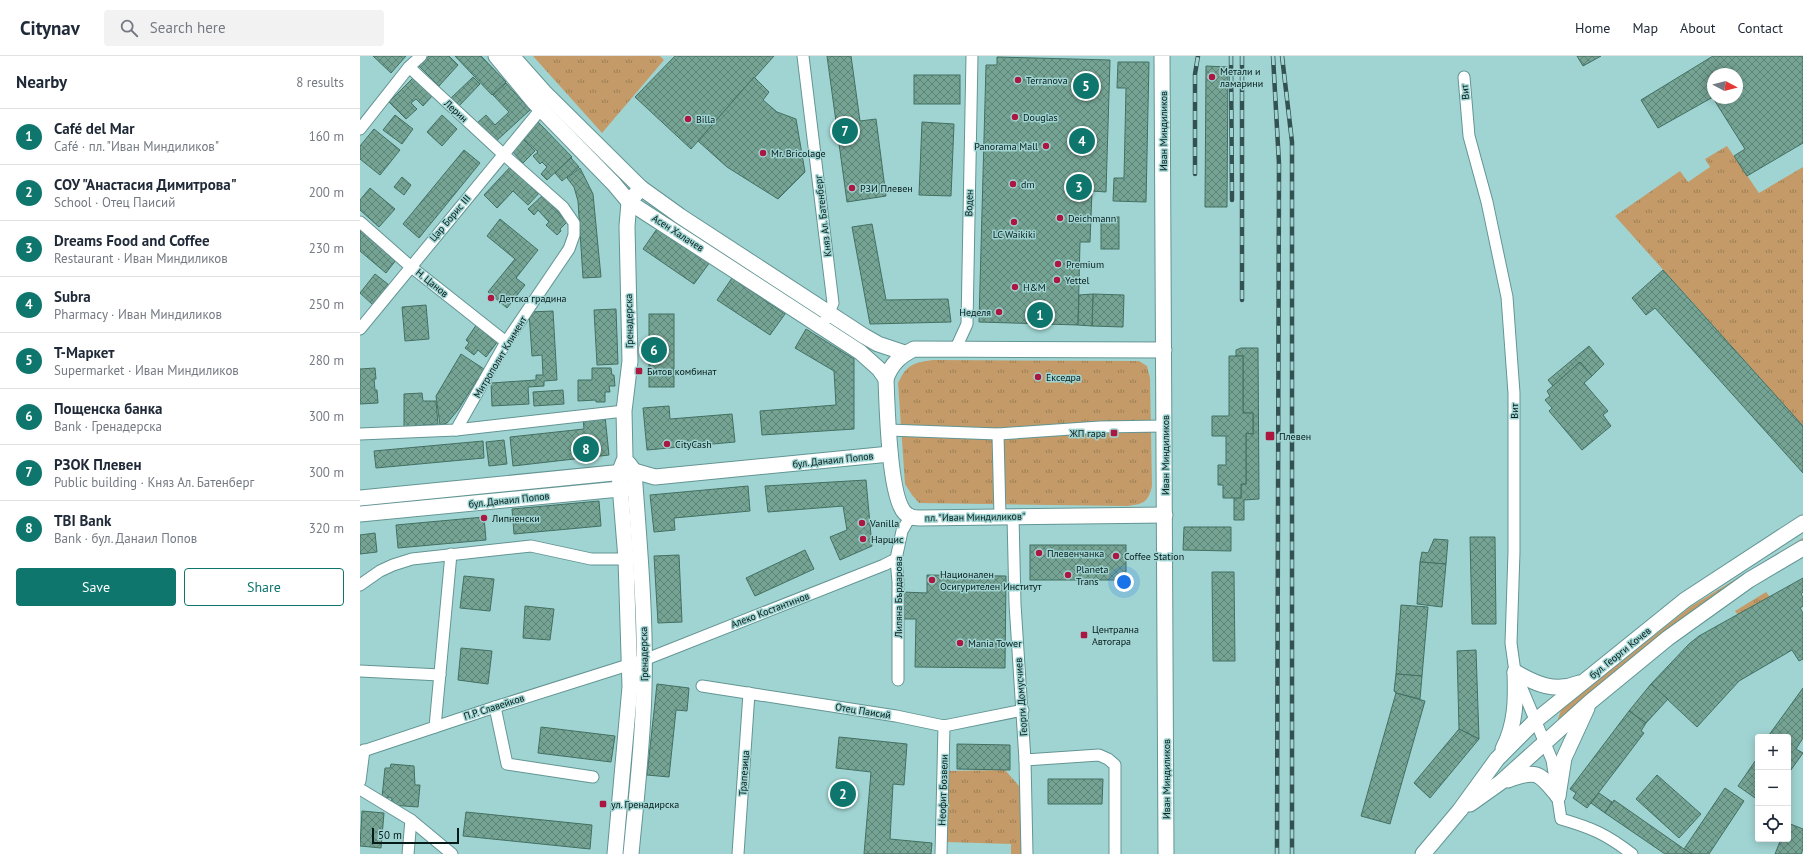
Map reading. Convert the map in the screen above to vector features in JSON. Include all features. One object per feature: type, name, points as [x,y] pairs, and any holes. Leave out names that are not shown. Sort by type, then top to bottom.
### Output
[{"type":"street","points":[[360,129],[409,67],[421,56]]},
{"type":"street","name":"Асен Халачев","points":[[496,56],[541,109],[630,202],[825,320],[878,344],[905,353]]},
{"type":"street","name":"Асен Халачев","points":[[512,56],[544,92],[641,188],[825,320],[870,360],[886,379]]},
{"type":"street","name":"Княз Ал. Батенберг","points":[[803,56],[833,303],[825,320]]},
{"type":"street","name":"Воден","points":[[956,348],[967,324],[972,56]]},
{"type":"street","name":"Иван Миндиликов","points":[[1162,56],[1166,854]]},
{"type":"street","name":"Лерин","points":[[409,67],[503,154]]},
{"type":"street","name":"Вит","points":[[1464,77],[1470,136],[1488,202],[1507,305],[1514,393],[1514,552],[1511,643],[1515,672],[1552,760],[1561,819],[1595,829],[1613,839],[1632,854]]},
{"type":"street","name":"Цар Борис III","points":[[360,329],[410,266],[541,109]]},
{"type":"street","name":"Митрополит Климент","points":[[456,430],[506,342],[569,249],[574,235],[574,223],[563,207],[503,154]]},
{"type":"street","points":[[630,202],[641,188]]},
{"type":"street","name":"Гренадерска","points":[[615,854],[630,687],[626,559],[619,473],[625,458],[624,411],[630,361],[627,226],[630,202]]},
{"type":"street","name":"Н. Цанов","points":[[360,222],[410,266],[506,342]]},
{"type":"street","points":[[886,379],[890,369],[898,359],[905,353],[914,349],[1164,350]]},
{"type":"street","name":"пл. \"Иван Миндиликов\"","points":[[886,379],[890,454],[896,492],[904,512],[910,517],[1165,515]]},
{"type":"street","points":[[360,434],[456,430],[624,411]]},
{"type":"street","points":[[888,430],[998,434],[1100,427],[1164,426]]},
{"type":"street","name":"Георги Домусчиев","points":[[998,434],[1016,612],[1023,710],[1027,854]]},
{"type":"street","name":"бул. Данаил Попов","points":[[360,498],[634,471],[656,477],[890,454]]},
{"type":"street","name":"Гренадерска","points":[[625,458],[634,471],[636,487],[641,559],[644,660],[643,716],[631,854]]},
{"type":"street","name":"бул. Данаил Попов","points":[[360,514],[636,487],[656,477]]},
{"type":"street","name":"Лиляна Бърдарова","points":[[898,680],[898,582],[896,559],[902,531],[910,517]]},
{"type":"street","name":"бул. Георги Кочев","points":[[1423,854],[1460,810],[1497,759],[1535,722],[1685,600],[1803,523]]},
{"type":"street","points":[[360,585],[380,571],[412,559],[531,546],[591,559],[626,559]]},
{"type":"street","name":"бул. Георги Кочев","points":[[1460,810],[1501,782],[1590,702],[1668,638],[1749,580],[1803,548]]},
{"type":"street","points":[[434,727],[451,554]]},
{"type":"street","name":"Алеко Костантинов","points":[[629,665],[896,559]]},
{"type":"street","name":"П.Р. Славейков","points":[[362,751],[495,706],[629,665]]},
{"type":"street","points":[[360,671],[440,675]]},
{"type":"street","points":[[1497,759],[1512,726],[1515,713],[1515,672],[1536,684],[1557,688],[1570,687],[1588,679]]},
{"type":"street","name":"Отец Паисий","points":[[702,686],[896,716],[944,726],[1023,710]]},
{"type":"street","name":"Трапезица","points":[[738,854],[750,693]]},
{"type":"street","points":[[1558,796],[1564,758],[1590,702]]},
{"type":"street","points":[[495,706],[507,764],[593,777]]},
{"type":"street","name":"Неофит Бозвели","points":[[941,854],[944,726]]},
{"type":"street","points":[[360,781],[362,751]]},
{"type":"street","points":[[1025,760],[1099,755],[1108,759],[1115,765],[1115,854]]},
{"type":"street","points":[[1501,782],[1524,774],[1534,773],[1543,777],[1558,796]]},
{"type":"street","points":[[360,789],[411,820],[452,854]]},
{"type":"street","points":[[408,854],[411,820]]},
{"type":"green space","points":[[533,56],[660,56],[664,60],[602,133]]},
{"type":"green space","points":[[1727,146],[1759,193],[1803,167],[1803,426],[1615,216],[1680,171],[1688,182],[1710,167],[1705,159]]},
{"type":"green space","points":[[933,360],[1139,361],[1147,366],[1150,378],[1152,486],[1149,496],[1144,502],[1127,506],[919,503],[905,484],[898,383],[904,372],[911,366],[920,362]]},
{"type":"green space","points":[[1803,538],[1803,545],[1566,720],[1558,719],[1561,710],[1690,607]]},
{"type":"green space","points":[[1766,592],[1770,597],[1738,615],[1735,611]]},
{"type":"green space","points":[[1005,770],[1020,787],[1022,854],[1011,854],[1011,844],[946,842],[947,771]]},
{"type":"building","points":[[373,56],[406,56],[391,73]]},
{"type":"building","points":[[429,56],[449,56],[458,65],[439,86],[419,66]]},
{"type":"building","points":[[455,56],[481,56],[506,82],[492,95]]},
{"type":"building","name":"Billa","points":[[675,56],[774,56],[691,149],[635,97]]},
{"type":"building","points":[[827,56],[851,56],[860,121],[876,119],[886,196],[847,202]]},
{"type":"building","points":[[1577,56],[1601,56],[1583,66]]},
{"type":"building","points":[[1713,56],[1803,56],[1803,143],[1747,176],[1734,156],[1745,149],[1717,104],[1743,104],[1743,68],[1707,68],[1707,100],[1658,128],[1641,100]]},
{"type":"building","name":"Panorama Mall","points":[[997,57],[1110,60],[1106,192],[1092,191],[1090,242],[1080,242],[1078,325],[979,322],[986,65],[997,65]]},
{"type":"building","points":[[1118,62],[1149,62],[1146,202],[1113,201],[1114,178],[1124,178],[1126,88],[1117,88]]},
{"type":"building","points":[[1206,66],[1228,67],[1227,207],[1205,207]]},
{"type":"building","points":[[914,75],[960,75],[960,104],[914,104]]},
{"type":"building","points":[[414,77],[433,95],[423,106],[416,99],[411,103],[417,109],[406,119],[389,102]]},
{"type":"building","points":[[473,77],[480,84],[458,107],[450,99]]},
{"type":"building","points":[[754,77],[769,92],[763,100],[777,112],[796,119],[805,172],[778,199],[727,167],[698,141]]},
{"type":"building","points":[[506,83],[530,110],[493,144],[475,125],[486,115],[495,125],[509,112],[493,95]]},
{"type":"building","points":[[395,115],[413,129],[402,144],[383,130]]},
{"type":"building","points":[[442,115],[457,129],[442,146],[427,132]]},
{"type":"building","points":[[538,122],[572,157],[547,180],[541,174],[547,167],[542,162],[540,164],[533,156],[538,152],[523,138]]},
{"type":"building","points":[[922,122],[954,124],[951,196],[919,195]]},
{"type":"building","points":[[374,129],[400,150],[380,175],[360,159],[360,146]]},
{"type":"building","points":[[523,139],[535,151],[523,163],[512,151]]},
{"type":"building","points":[[464,150],[480,163],[419,238],[403,224]]},
{"type":"building","points":[[571,158],[579,167],[562,181],[555,173]]},
{"type":"building","points":[[513,164],[541,191],[528,205],[513,191],[497,208],[484,195]]},
{"type":"building","points":[[580,168],[593,194],[601,277],[583,278],[578,201],[574,187],[567,178]]},
{"type":"building","points":[[402,177],[411,185],[404,195],[394,187]]},
{"type":"building","points":[[370,188],[395,209],[379,227],[360,210],[360,200]]},
{"type":"building","points":[[543,195],[567,222],[560,229],[561,231],[557,235],[546,225],[549,222],[538,210],[534,215],[528,209]]},
{"type":"building","points":[[1101,217],[1119,217],[1119,249],[1101,249]]},
{"type":"building","points":[[500,219],[538,250],[516,278],[525,285],[507,308],[488,292],[515,259],[487,236]]},
{"type":"building","points":[[872,224],[886,300],[948,299],[951,322],[870,324],[852,227]]},
{"type":"building","points":[[659,226],[710,262],[694,284],[643,249]]},
{"type":"building","points":[[360,230],[396,260],[386,273],[360,251]]},
{"type":"building","points":[[1663,270],[1803,426],[1803,473],[1655,308],[1646,315],[1632,298]]},
{"type":"building","points":[[375,274],[389,285],[373,305],[360,293]]},
{"type":"building","points":[[732,278],[785,314],[770,335],[717,300]]},
{"type":"building","points":[[1093,294],[1124,295],[1123,327],[1092,326]]},
{"type":"building","points":[[1093,294],[1092,326],[1078,325],[1079,295]]},
{"type":"building","points":[[426,305],[429,339],[405,341],[402,307]]},
{"type":"building","points":[[616,309],[618,364],[597,365],[594,310]]},
{"type":"building","points":[[553,311],[557,380],[544,381],[544,386],[528,387],[529,404],[492,406],[491,383],[536,380],[536,375],[543,375],[542,355],[532,356],[529,312]]},
{"type":"building","points":[[649,314],[674,314],[674,387],[649,387]]},
{"type":"building","points":[[477,324],[498,341],[486,357],[478,350],[474,355],[465,348],[469,343],[466,340]]},
{"type":"building","points":[[806,329],[854,359],[854,429],[762,435],[760,411],[836,405],[834,371],[795,348]]},
{"type":"building","points":[[1589,346],[1604,364],[1592,376],[1580,362],[1553,386],[1548,380]]},
{"type":"building","points":[[1241,348],[1258,348],[1259,499],[1244,500],[1244,520],[1234,520],[1234,497],[1241,498],[1241,484],[1246,484],[1246,433],[1253,434],[1253,413],[1243,413],[1243,356],[1236,356],[1236,350]]},
{"type":"building","points":[[461,354],[484,369],[458,410],[447,423],[440,425],[436,396]]},
{"type":"building","points":[[1229,356],[1243,356],[1243,413],[1253,413],[1253,434],[1246,433],[1246,484],[1241,484],[1241,498],[1223,498],[1223,485],[1218,485],[1218,465],[1226,465],[1226,436],[1212,436],[1212,416],[1229,416]]},
{"type":"building","points":[[1580,362],[1592,376],[1584,383],[1608,411],[1603,415],[1611,426],[1582,450],[1549,411],[1552,408],[1545,400],[1550,396],[1547,391]]},
{"type":"building","points":[[375,368],[376,379],[374,379],[378,403],[360,404],[360,369]]},
{"type":"building","points":[[592,368],[611,368],[612,375],[614,375],[615,386],[609,386],[610,392],[605,392],[605,402],[596,402],[596,400],[578,401],[578,380],[592,380]]},
{"type":"building","points":[[563,390],[564,404],[534,406],[533,392]]},
{"type":"building","points":[[422,393],[423,401],[436,401],[438,424],[404,427],[404,394]]},
{"type":"building","points":[[669,406],[670,419],[732,414],[735,442],[647,450],[643,408]]},
{"type":"building","points":[[605,416],[609,455],[513,466],[510,437],[584,429],[583,418]]},
{"type":"building","points":[[504,440],[507,464],[489,466],[486,442]]},
{"type":"building","points":[[483,441],[484,458],[376,468],[374,451]]},
{"type":"building","points":[[866,480],[872,546],[840,560],[830,537],[847,530],[843,506],[768,512],[765,486]]},
{"type":"building","points":[[748,486],[750,511],[674,518],[675,530],[654,532],[650,495]]},
{"type":"building","points":[[599,501],[601,526],[514,534],[512,509]]},
{"type":"building","points":[[484,517],[486,540],[398,548],[396,525]]},
{"type":"building","points":[[1184,527],[1231,527],[1231,551],[1183,550]]},
{"type":"building","points":[[375,533],[377,552],[360,554],[360,535]]},
{"type":"building","points":[[1470,537],[1495,537],[1496,624],[1472,624]]},
{"type":"building","points":[[1434,539],[1448,540],[1446,564],[1420,562],[1422,552],[1428,553]]},
{"type":"building","points":[[1030,545],[1126,545],[1126,580],[1030,580]]},
{"type":"building","points":[[805,550],[814,569],[755,596],[746,578]]},
{"type":"building","points":[[679,555],[682,622],[658,623],[654,556]]},
{"type":"building","points":[[1420,562],[1446,564],[1442,607],[1417,604]]},
{"type":"building","points":[[1212,572],[1234,572],[1235,661],[1213,661]]},
{"type":"building","name":"Mania Tower","points":[[927,575],[1006,576],[1005,668],[915,667],[916,619],[902,619],[902,592],[927,593]]},
{"type":"building","points":[[464,576],[494,579],[490,611],[460,608]]},
{"type":"building","points":[[1803,578],[1803,592],[1801,594],[1803,597],[1803,606],[1800,608],[1803,613],[1803,659],[1799,661],[1792,650],[1739,681],[1697,727],[1651,684],[1689,644],[1699,636]]},
{"type":"building","points":[[1401,605],[1428,607],[1422,676],[1396,674]]},
{"type":"building","points":[[525,606],[554,609],[550,640],[523,638]]},
{"type":"building","points":[[461,648],[492,651],[488,684],[458,680]]},
{"type":"building","points":[[1476,650],[1479,739],[1459,729],[1457,651]]},
{"type":"building","points":[[1396,674],[1422,676],[1420,699],[1396,693],[1394,691]]},
{"type":"building","points":[[657,684],[689,688],[687,711],[676,710],[669,777],[647,775]]},
{"type":"building","points":[[1651,684],[1668,699],[1646,723],[1629,711]]},
{"type":"building","points":[[1803,688],[1803,738],[1796,749],[1803,753],[1791,770],[1791,734],[1770,734]]},
{"type":"building","points":[[1396,693],[1425,701],[1390,824],[1361,816]]},
{"type":"building","points":[[1629,711],[1646,723],[1641,731],[1644,733],[1587,808],[1573,798],[1576,793],[1570,789]]},
{"type":"building","points":[[541,727],[615,736],[611,762],[538,753]]},
{"type":"building","points":[[1459,729],[1479,739],[1430,798],[1414,783]]},
{"type":"building","points":[[839,737],[907,744],[904,785],[893,784],[890,839],[932,843],[931,854],[864,854],[871,772],[836,768]]},
{"type":"building","points":[[957,744],[1010,745],[1010,770],[957,769]]},
{"type":"building","points":[[1755,761],[1755,798],[1738,786]]},
{"type":"building","points":[[391,764],[414,766],[415,785],[420,785],[418,807],[391,805],[392,798],[382,797],[385,768],[390,768]]},
{"type":"building","points":[[1657,775],[1701,814],[1679,838],[1636,799]]},
{"type":"building","points":[[1048,779],[1103,779],[1102,804],[1048,804]]},
{"type":"building","points":[[1725,788],[1744,801],[1709,854],[1692,854],[1684,849]]},
{"type":"building","points":[[1599,793],[1612,802],[1605,813],[1591,803]]},
{"type":"building","points":[[1614,800],[1692,854],[1665,854],[1605,813]]},
{"type":"building","points":[[362,811],[384,813],[381,848],[360,846]]},
{"type":"building","points":[[466,812],[592,825],[590,849],[463,836]]},
{"type":"building","points":[[1791,824],[1803,829],[1803,849],[1801,854],[1775,854],[1780,842],[1791,842]]},
{"type":"railway","points":[[1195,174],[1195,74],[1198,56]]},
{"type":"railway","points":[[1231,56],[1232,200]]},
{"type":"railway","points":[[1242,56],[1242,300]]},
{"type":"railway","points":[[1273,56],[1279,164],[1277,854]]},
{"type":"railway","points":[[1282,56],[1292,142],[1292,854]]},
{"type":"place","name":"Метали и ламарини","points":[[1212,77]]},
{"type":"place","name":"Terranova","points":[[1018,80]]},
{"type":"place","name":"Т-Маркет","points":[[1086,86]]},
{"type":"place","name":"Douglas","points":[[1015,117]]},
{"type":"place","name":"Billa","points":[[688,119]]},
{"type":"place","name":"РЗОК Плевен","points":[[845,131]]},
{"type":"place","name":"Subra","points":[[1082,141]]},
{"type":"place","name":"Panorama Mall","points":[[1046,146]]},
{"type":"place","name":"Mr. Bricolage","points":[[763,153]]},
{"type":"place","name":"dm","points":[[1013,184]]},
{"type":"place","name":"Dreams Food and Coffee","points":[[1079,187]]},
{"type":"place","name":"РЗИ Плевен","points":[[852,188]]},
{"type":"place","name":"Deichmann","points":[[1060,218]]},
{"type":"place","name":"LC Waikiki","points":[[1014,222]]},
{"type":"place","name":"Premium","points":[[1058,264]]},
{"type":"place","name":"Yettel","points":[[1057,280]]},
{"type":"place","name":"H&M","points":[[1015,287]]},
{"type":"place","name":"Детска градина","points":[[491,298]]},
{"type":"place","name":"Неделя","points":[[999,312]]},
{"type":"place","name":"Café del Mar","points":[[1040,315]]},
{"type":"place","name":"Пощенска банка","points":[[654,350]]},
{"type":"place","name":"Битов комбинат","points":[[639,371]]},
{"type":"place","name":"Екседра","points":[[1038,377]]},
{"type":"place","name":"ЖП гара","points":[[1114,433]]},
{"type":"place","name":"Плевен","points":[[1270,436]]},
{"type":"place","name":"CityCash","points":[[667,444]]},
{"type":"place","name":"TBI Bank","points":[[586,449]]},
{"type":"place","name":"Липненски","points":[[484,518]]},
{"type":"place","name":"Vanilla","points":[[862,523]]},
{"type":"place","name":"Нарцис","points":[[863,539]]},
{"type":"place","name":"Плевенчанка","points":[[1039,553]]},
{"type":"place","name":"Coffee Station","points":[[1116,556]]},
{"type":"place","name":"Planeta Trans","points":[[1068,575]]},
{"type":"place","name":"Национален Осигурителен Институт","points":[[932,580]]},
{"type":"place","name":"Централна Автогара","points":[[1084,635]]},
{"type":"place","name":"Mania Tower","points":[[960,643]]},
{"type":"place","name":"СОУ \"Анастасия Димитрова\"","points":[[843,794]]},
{"type":"place","name":"ул. Гренадирска","points":[[603,804]]}]
